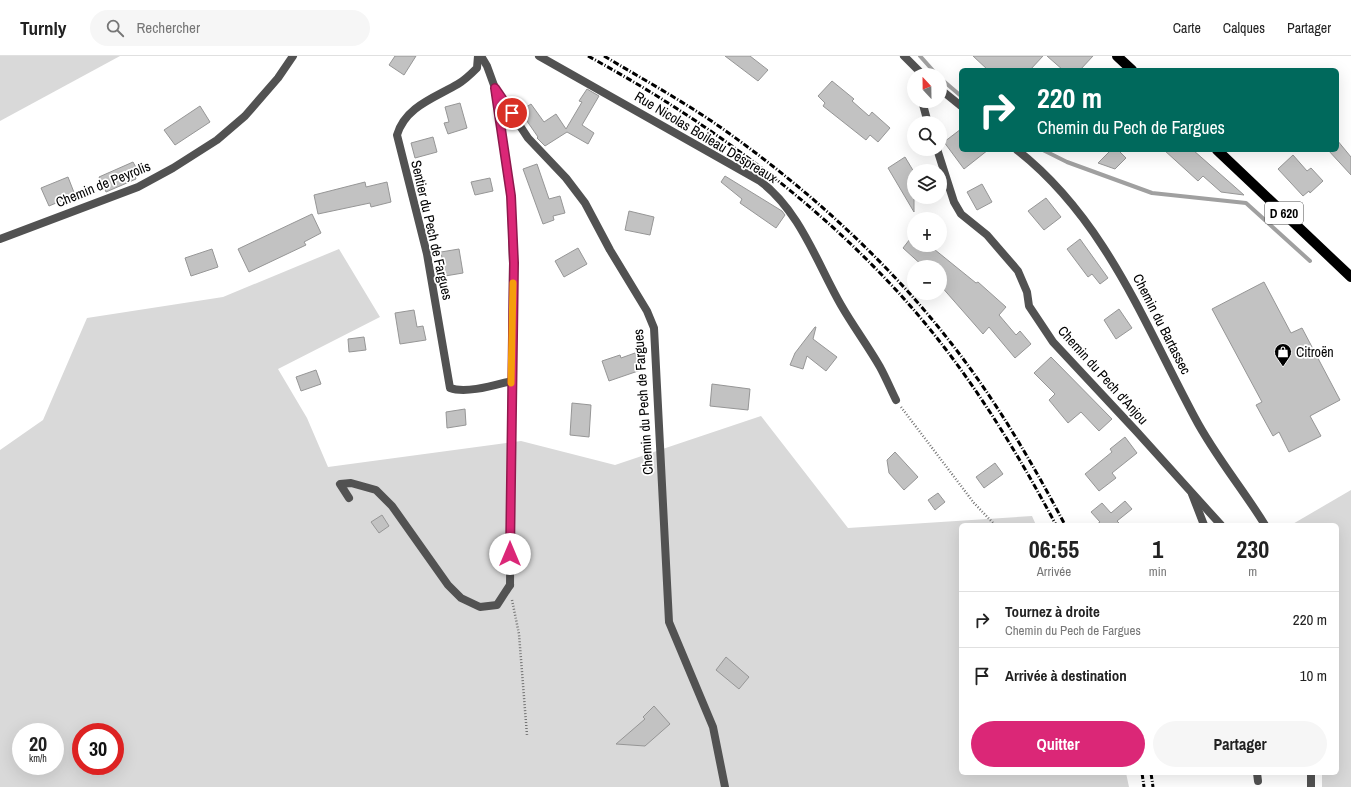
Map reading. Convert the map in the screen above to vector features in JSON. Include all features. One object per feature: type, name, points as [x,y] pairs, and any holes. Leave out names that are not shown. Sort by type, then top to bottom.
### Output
[{"type":"main road","points":[[1117,56],[1130,68]]},
{"type":"main road","name":"D 620","points":[[1219,152],[1351,277]]},
{"type":"street","name":"Chemin de Peyrolis","points":[[0,239],[138,187],[173,168],[217,140],[245,116],[278,78],[292,56]]},
{"type":"street","name":"Sentier du Pech de Fargues","points":[[478,56],[477,68],[460,83],[408,114],[400,124],[397,135],[427,254],[450,388],[456,390],[486,387],[511,382]]},
{"type":"street","name":"Chemin du Pech de Fargues","points":[[481,56],[487,66],[495,88],[528,138],[566,178],[585,203],[610,250],[647,311],[654,328],[669,622],[713,727],[726,787]]},
{"type":"street","name":"Rue Nicolas Boileau Despreaux","points":[[539,56],[760,181],[774,192],[790,213],[813,251],[841,305],[880,367],[896,400]]},
{"type":"street","points":[[904,56],[913,68]]},
{"type":"street","points":[[349,498],[340,484],[351,483],[376,490],[392,506],[448,585],[461,598],[480,607],[498,605],[510,585],[511,382],[514,263],[511,196],[495,88]]},
{"type":"street","points":[[947,95],[959,104]]},
{"type":"street","name":"Chemin du Bartassec","points":[[1020,152],[1060,189],[1086,221],[1114,262],[1213,449],[1263,523]]},
{"type":"street","name":"Chemin du Pech d'Anjou","points":[[939,156],[954,202],[961,214],[987,235],[1018,271],[1027,292],[1029,306],[1053,342],[1219,523]]},
{"type":"street","name":"Chemin du Pech d'Anjou","points":[[1191,491],[1203,523]]},
{"type":"street","points":[[1311,775],[1311,787]]},
{"type":"path","points":[[896,400],[974,504],[993,523]]},
{"type":"path","points":[[510,585],[519,634],[527,735]]},
{"type":"shaded area","points":[[0,56],[120,56],[0,121]]},
{"type":"shaded area","points":[[339,249],[380,317],[278,369],[307,418],[328,467],[521,441],[615,465],[761,416],[848,528],[1032,516],[1035,523],[959,523],[959,775],[1126,775],[1129,787],[0,787],[0,450],[43,420],[87,318],[223,297]]},
{"type":"shaded area","points":[[1351,490],[1351,787],[1322,787],[1322,775],[1339,775],[1339,523],[1294,523]]},
{"type":"building","points":[[395,56],[416,56],[404,75],[389,65]]},
{"type":"building","points":[[725,56],[750,56],[768,70],[758,81]]},
{"type":"building","points":[[973,56],[1043,56],[1032,68],[986,68]]},
{"type":"building","points":[[1047,56],[1093,56],[1082,68],[1061,68]]},
{"type":"building","points":[[832,81],[854,99],[852,101],[869,116],[872,112],[890,128],[878,142],[870,135],[866,140],[823,106],[825,103],[818,96]]},
{"type":"building","points":[[587,89],[599,96],[582,125],[594,133],[588,144],[567,132],[545,146],[537,138],[538,137],[520,111],[531,104],[544,122],[556,114],[566,129],[582,102],[579,101]]},
{"type":"building","points":[[460,103],[467,128],[448,134],[444,123],[449,122],[445,107]]},
{"type":"building","points":[[200,106],[210,122],[175,145],[164,130]]},
{"type":"building","points":[[959,131],[959,152],[985,152],[964,169],[947,146],[947,140]]},
{"type":"building","points":[[433,137],[437,152],[415,158],[411,143]]},
{"type":"building","points":[[1339,142],[1351,157],[1351,175],[1330,152],[1339,152]]},
{"type":"building","points":[[1109,152],[1120,152],[1126,158],[1115,169],[1098,163]]},
{"type":"building","points":[[1166,152],[1195,152],[1244,195],[1221,192],[1203,176],[1198,181]]},
{"type":"building","points":[[1293,155],[1307,171],[1311,168],[1323,181],[1310,193],[1309,191],[1303,196],[1278,169]]},
{"type":"building","points":[[905,157],[909,164],[907,164],[907,200],[888,168]]},
{"type":"building","points":[[133,162],[139,173],[135,176],[136,179],[106,192],[99,177]]},
{"type":"building","points":[[537,164],[549,199],[560,196],[565,213],[553,216],[554,220],[543,224],[523,169]]},
{"type":"building","points":[[725,176],[782,211],[785,215],[776,228],[740,203],[742,199],[721,182]]},
{"type":"building","points":[[68,177],[75,195],[49,206],[41,188]]},
{"type":"building","points":[[490,178],[493,191],[475,195],[471,182]]},
{"type":"building","points":[[365,182],[366,187],[387,182],[391,202],[371,207],[370,203],[318,214],[314,195]]},
{"type":"building","points":[[982,184],[992,202],[977,210],[967,192]]},
{"type":"building","points":[[1046,198],[1061,217],[1044,230],[1028,211]]},
{"type":"building","points":[[909,204],[914,204],[914,212]]},
{"type":"building","points":[[629,211],[654,217],[650,235],[625,230]]},
{"type":"building","points":[[312,214],[321,233],[304,242],[306,245],[249,272],[238,249]]},
{"type":"building","points":[[1080,239],[1108,278],[1100,284],[1092,274],[1088,277],[1067,249]]},
{"type":"building","points":[[907,243],[907,252],[903,248]]},
{"type":"building","points":[[578,248],[587,264],[564,277],[555,261]]},
{"type":"building","points":[[212,249],[218,267],[191,276],[185,258]]},
{"type":"building","points":[[459,249],[463,273],[445,276],[441,252]]},
{"type":"building","points":[[907,252],[938,252],[976,283],[978,282],[1006,307],[999,315],[1016,335],[1020,331],[1031,344],[1015,358],[989,327],[983,334],[947,293],[947,260],[916,260]]},
{"type":"building","name":"Citroën","points":[[1264,282],[1291,333],[1302,328],[1340,400],[1310,416],[1321,436],[1289,452],[1279,432],[1273,436],[1256,405],[1262,402],[1212,309]]},
{"type":"building","points":[[1119,309],[1132,328],[1116,339],[1104,320]]},
{"type":"building","points":[[414,310],[417,327],[423,326],[426,340],[400,344],[395,313]]},
{"type":"building","points":[[815,327],[813,339],[837,357],[826,371],[807,356],[803,369],[790,365],[795,353]]},
{"type":"building","points":[[364,337],[366,350],[349,352],[348,339]]},
{"type":"building","points":[[635,353],[641,370],[609,381],[602,361],[620,355],[621,358]]},
{"type":"building","points":[[1051,357],[1112,419],[1099,431],[1081,412],[1068,423],[1049,400],[1055,394],[1034,373]]},
{"type":"building","points":[[316,370],[321,384],[301,391],[296,377]]},
{"type":"building","points":[[712,384],[750,389],[748,410],[710,406]]},
{"type":"building","points":[[572,403],[591,405],[589,437],[570,435]]},
{"type":"building","points":[[465,409],[466,425],[447,428],[446,412]]},
{"type":"building","points":[[1125,437],[1137,453],[1112,473],[1116,478],[1099,491],[1085,474],[1112,452],[1110,449]]},
{"type":"building","points":[[895,452],[918,477],[904,490],[889,473],[887,460]]},
{"type":"building","points":[[995,463],[1003,474],[984,488],[976,477]]},
{"type":"building","points":[[938,493],[945,502],[935,510],[928,500]]},
{"type":"building","points":[[1125,501],[1132,509],[1117,521],[1119,523],[1099,523],[1100,522],[1091,512],[1102,503],[1111,513]]},
{"type":"building","points":[[382,515],[389,526],[379,533],[371,522]]},
{"type":"building","points":[[726,657],[749,677],[739,689],[716,670]]},
{"type":"building","points":[[654,706],[670,724],[645,746],[616,744],[645,719],[643,717]]},
{"type":"waterway","points":[[920,56],[931,68]]},
{"type":"waterway","points":[[947,84],[959,94]]},
{"type":"waterway","points":[[1047,152],[1067,162],[1152,193],[1246,203],[1310,261]]},
{"type":"railway","points":[[588,56],[638,84],[735,148],[826,221],[868,261],[907,303],[960,368],[1004,434],[1055,523]]},
{"type":"railway","points":[[604,56],[684,103],[730,134],[820,205],[875,257],[927,313],[983,386],[1026,454],[1064,523]]},
{"type":"railway","points":[[1142,775],[1144,787]]},
{"type":"railway","points":[[1151,775],[1153,787]]},
{"type":"slow traffic","points":[[511,383],[513,283]]},
{"type":"place","name":"Citroën","points":[[1283,367]]},
{"type":"route","points":[[510,554],[511,382],[514,263],[511,196],[495,88],[512,113]]}]
